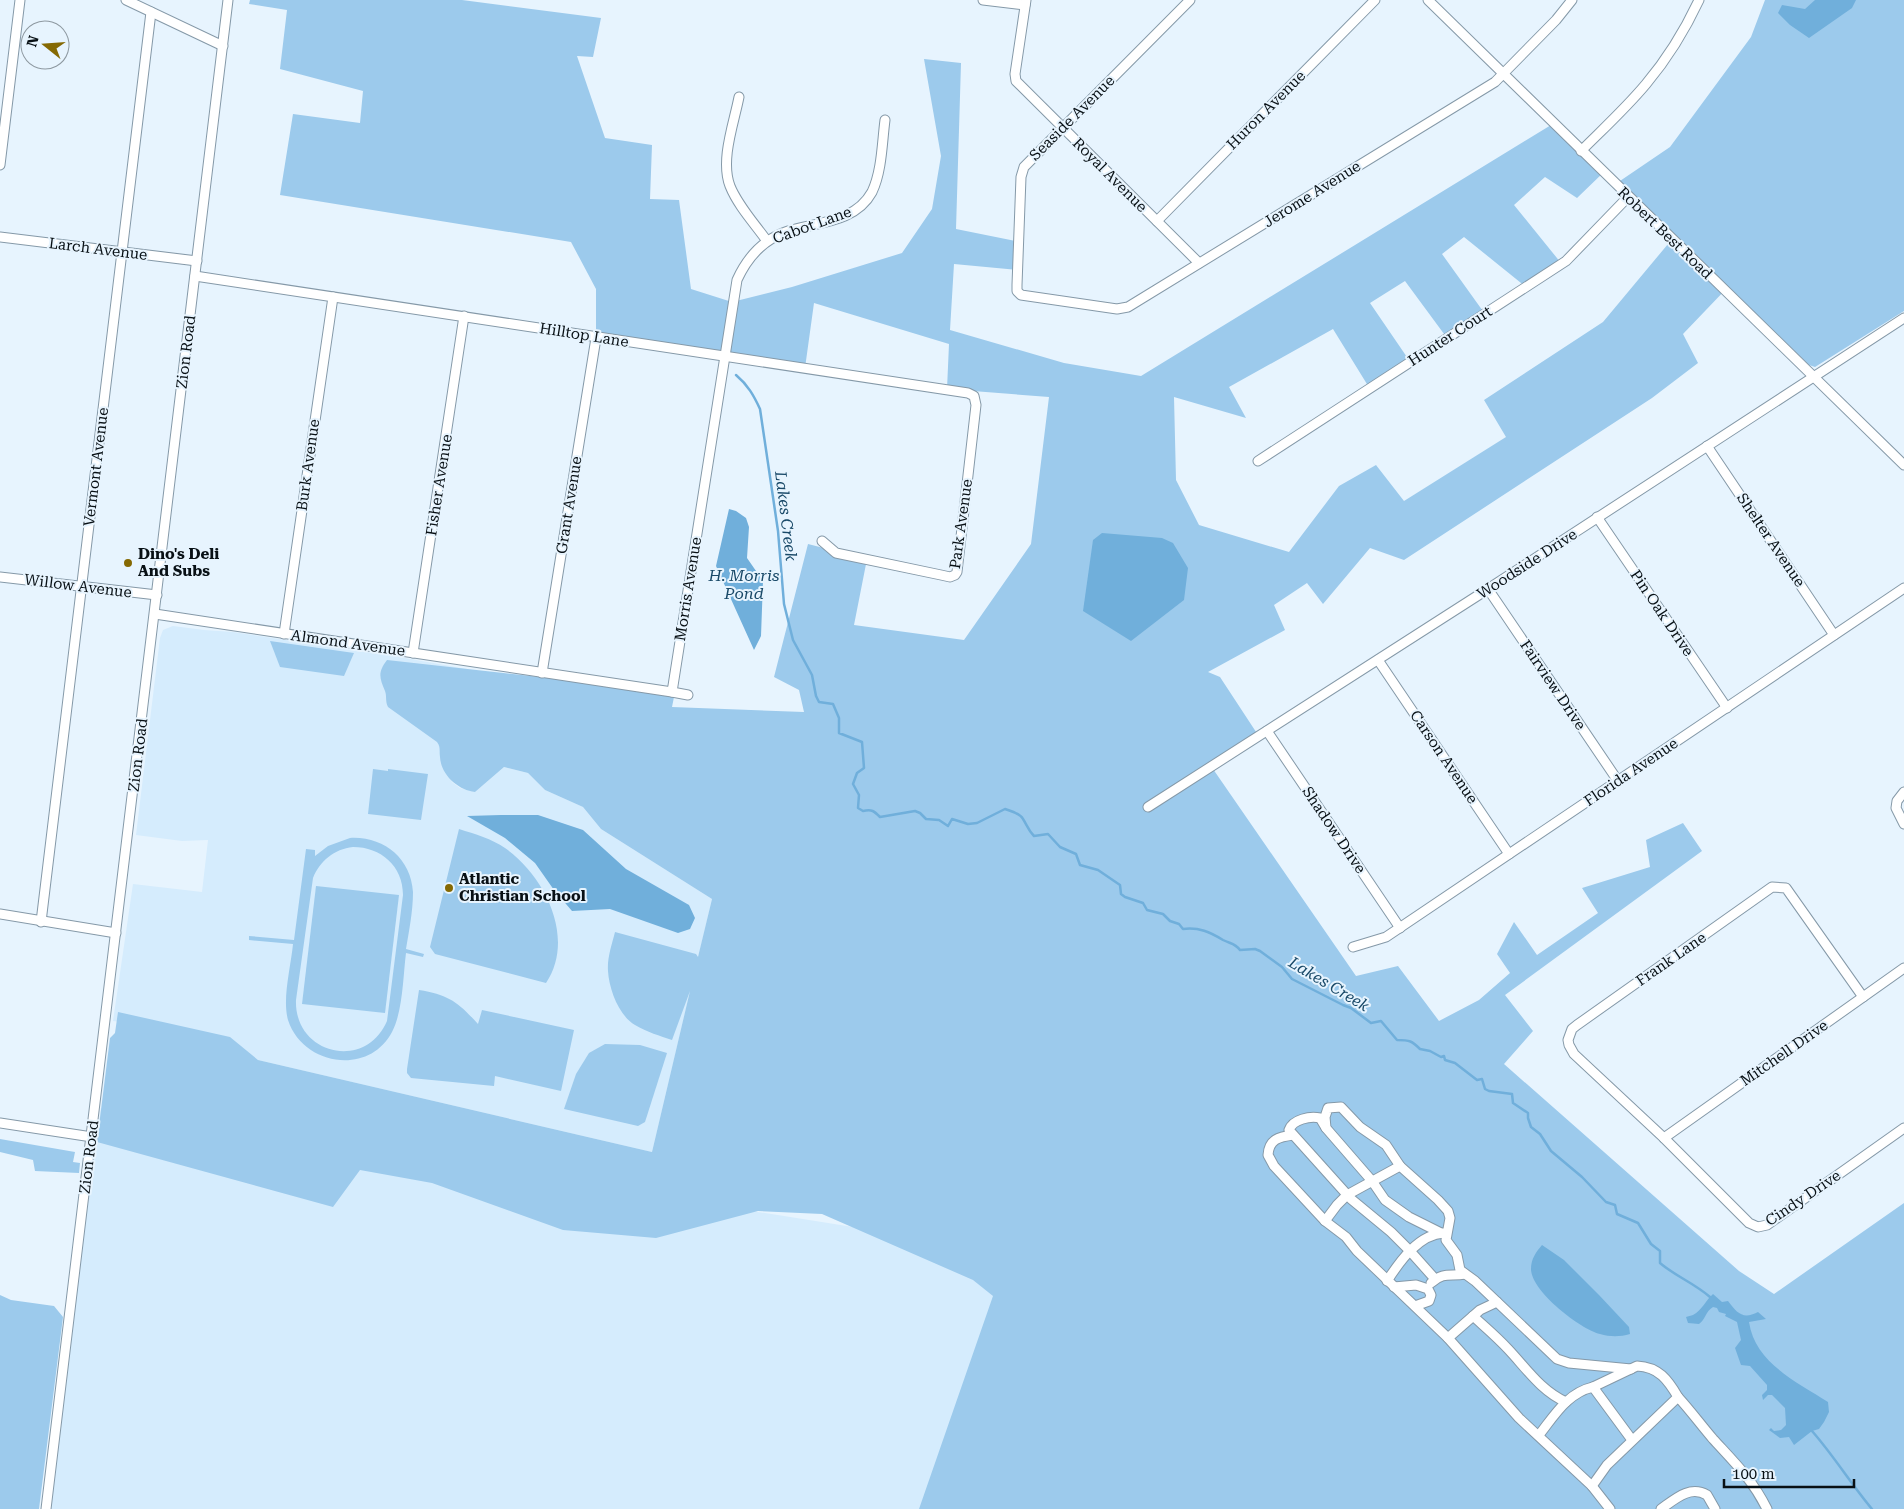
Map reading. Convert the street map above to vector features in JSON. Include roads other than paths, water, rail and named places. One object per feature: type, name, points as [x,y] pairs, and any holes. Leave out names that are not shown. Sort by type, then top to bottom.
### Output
[{"type":"street","points":[[0,165],[20,0]]},
{"type":"street","points":[[126,0],[222,46]]},
{"type":"street","name":"Zion Road","points":[[46,1509],[228,0]]},
{"type":"street","points":[[983,0],[1026,2]]},
{"type":"street","name":"Seaside Avenue","points":[[1019,294],[1016,285],[1022,174],[1026,164],[1190,0]]},
{"type":"street","name":"Huron Avenue","points":[[1157,221],[1375,0]]},
{"type":"street","name":"Robert Best Road","points":[[1428,0],[1904,465]]},
{"type":"street","name":"Jerome Avenue","points":[[1019,294],[1028,297],[1122,309],[1495,82],[1556,20],[1572,0]]},
{"type":"street","points":[[1581,151],[1634,98],[1658,69],[1678,40],[1700,0]]},
{"type":"street","name":"Royal Avenue","points":[[1026,2],[1015,78],[1199,263]]},
{"type":"street","name":"Vermont Avenue","points":[[41,922],[152,12]]},
{"type":"street","points":[[739,97],[726,161],[728,180],[740,203],[767,241]]},
{"type":"street","name":"Cabot Lane","points":[[724,356],[736,280],[747,262],[767,241],[787,232],[843,217],[863,204],[872,192],[876,182],[885,120]]},
{"type":"street","name":"Hunter Court","points":[[1258,461],[1566,260],[1628,197]]},
{"type":"street","name":"Larch Avenue","points":[[0,237],[197,261]]},
{"type":"street","name":"Hilltop Lane","points":[[195,276],[972,395]]},
{"type":"street","name":"Burk Avenue","points":[[284,634],[333,297]]},
{"type":"street","name":"Fisher Avenue","points":[[413,653],[464,316]]},
{"type":"street","name":"Woodside Drive","points":[[1148,807],[1488,589],[1904,318]]},
{"type":"street","name":"Grant Avenue","points":[[542,673],[596,338]]},
{"type":"street","name":"Morris Avenue","points":[[672,692],[724,356]]},
{"type":"street","name":"Park Avenue","points":[[822,541],[836,553],[941,575],[956,575],[976,405],[975,398],[972,395]]},
{"type":"street","name":"Shelter Avenue","points":[[1708,446],[1834,635]]},
{"type":"street","name":"Pin Oak Drive","points":[[1597,517],[1727,708]]},
{"type":"street","name":"Willow Avenue","points":[[0,576],[157,595]]},
{"type":"street","name":"Florida Avenue","points":[[1353,947],[1386,937],[1400,928],[1904,588]]},
{"type":"street","name":"Fairview Drive","points":[[1488,589],[1618,781]]},
{"type":"street","name":"Almond Avenue","points":[[155,614],[542,673]]},
{"type":"street","name":"Carson Avenue","points":[[1378,660],[1509,854]]},
{"type":"street","points":[[542,673],[688,696]]},
{"type":"street","name":"Shadow Drive","points":[[1267,731],[1400,928]]},
{"type":"street","points":[[1904,792],[1897,801],[1896,808],[1904,824]]},
{"type":"street","name":"Frank Lane","points":[[1664,1138],[1574,1054],[1568,1046],[1572,1029],[1772,887],[1786,888],[1863,997]]},
{"type":"street","points":[[0,914],[116,933]]},
{"type":"street","name":"Mitchell Drive","points":[[1664,1138],[1904,968]]},
{"type":"street","points":[[1326,1128],[1325,1117],[1327,1109],[1334,1106],[1340,1107],[1360,1127],[1386,1145],[1400,1166],[1448,1211],[1450,1218],[1444,1233],[1446,1240],[1457,1255],[1460,1270],[1562,1362],[1630,1369]]},
{"type":"street","points":[[1435,1280],[1410,1251],[1347,1195],[1289,1130],[1291,1125],[1308,1118],[1320,1118],[1326,1128],[1372,1180],[1387,1202],[1409,1217],[1444,1233]]},
{"type":"street","points":[[0,1123],[92,1137]]},
{"type":"street","name":"Cindy Drive","points":[[1664,1138],[1749,1224],[1758,1227],[1767,1225],[1904,1128]]},
{"type":"street","points":[[1293,1135],[1273,1140],[1269,1148],[1269,1159],[1325,1221],[1346,1237],[1357,1251],[1448,1338],[1519,1418],[1592,1486],[1610,1509]]},
{"type":"street","points":[[1325,1221],[1347,1195],[1400,1166]]},
{"type":"street","points":[[1391,1284],[1399,1263],[1410,1251],[1424,1240],[1444,1233]]},
{"type":"street","points":[[1428,1289],[1435,1280],[1447,1274],[1465,1274]]},
{"type":"street","points":[[1391,1284],[1416,1285],[1428,1289],[1431,1294],[1429,1301],[1415,1306]]},
{"type":"street","points":[[1448,1338],[1473,1316],[1497,1302]]},
{"type":"street","points":[[1473,1316],[1506,1347],[1542,1387],[1550,1394],[1566,1402]]},
{"type":"street","points":[[1539,1435],[1566,1402],[1576,1393],[1630,1369],[1642,1366],[1656,1370],[1667,1379],[1678,1397],[1712,1438],[1738,1464],[1759,1493],[1766,1508]]},
{"type":"street","points":[[1593,1387],[1632,1440]]},
{"type":"street","points":[[1592,1486],[1601,1471],[1678,1397]]},
{"type":"street","points":[[1661,1509],[1694,1490],[1707,1495],[1715,1509]]},
{"type":"water","points":[[1815,0],[1856,0],[1852,8],[1809,38],[1790,25],[1778,13],[1782,5],[1805,9]]},
{"type":"water","name":"H. Morris Pond","points":[[729,509],[736,511],[746,518],[749,527],[747,558],[763,581],[761,636],[754,650],[716,566]]},
{"type":"water","points":[[1102,533],[1162,538],[1173,543],[1188,568],[1184,600],[1131,641],[1083,611],[1093,540]]},
{"type":"water","points":[[538,815],[583,830],[626,869],[689,905],[695,918],[690,929],[678,933],[610,909],[572,911],[535,863],[505,838],[467,816]]},
{"type":"water","points":[[1542,1245],[1564,1260],[1599,1295],[1629,1327],[1630,1334],[1611,1336],[1591,1331],[1569,1317],[1548,1298],[1533,1278],[1531,1269],[1534,1256]]},
{"type":"water","points":[[1713,1294],[1722,1302],[1728,1301],[1741,1314],[1748,1315],[1758,1312],[1766,1319],[1749,1322],[1753,1336],[1768,1360],[1791,1379],[1828,1402],[1829,1412],[1819,1429],[1812,1431],[1794,1445],[1789,1437],[1780,1438],[1769,1430],[1771,1428],[1774,1431],[1781,1430],[1786,1425],[1785,1408],[1772,1395],[1768,1395],[1763,1400],[1762,1395],[1767,1390],[1767,1385],[1750,1366],[1741,1365],[1735,1348],[1741,1340],[1737,1322],[1713,1307],[1699,1324],[1688,1323],[1686,1317],[1696,1313]]},
{"type":"waterway","name":"Lakes Creek","points":[[736,375],[750,391],[760,409],[778,531],[784,604],[793,640],[812,675],[819,702],[833,704],[839,718],[839,733],[862,742],[864,768],[857,773],[853,784],[859,795],[858,808],[863,811],[873,811],[880,817],[915,811],[926,819],[939,820],[948,826],[952,819],[968,824],[977,823],[1005,809],[1015,812],[1022,817],[1034,836],[1048,834],[1060,847],[1076,854],[1080,865],[1098,870],[1120,885],[1121,894],[1143,903],[1147,910],[1163,914],[1170,921],[1179,924],[1183,929],[1199,929],[1209,932],[1235,945],[1240,950],[1255,949],[1260,951],[1282,967],[1292,979],[1351,1008],[1371,1023],[1381,1021],[1397,1040],[1405,1040],[1415,1044],[1420,1049],[1430,1051],[1441,1057],[1444,1056],[1445,1060],[1455,1063],[1477,1080],[1482,1079],[1485,1089],[1489,1091],[1512,1094],[1513,1103],[1528,1113],[1531,1127],[1540,1134],[1551,1151],[1582,1177],[1606,1202],[1615,1205],[1617,1214],[1638,1223],[1651,1244],[1660,1251],[1660,1263],[1710,1297]]},
{"type":"waterway","name":"Lakes Creek","points":[[1812,1431],[1872,1509]]},
{"type":"place","name":"Dino's Deli And Subs","points":[[128,563]]},
{"type":"place","name":"Atlantic Christian School","points":[[449,888]]}]
